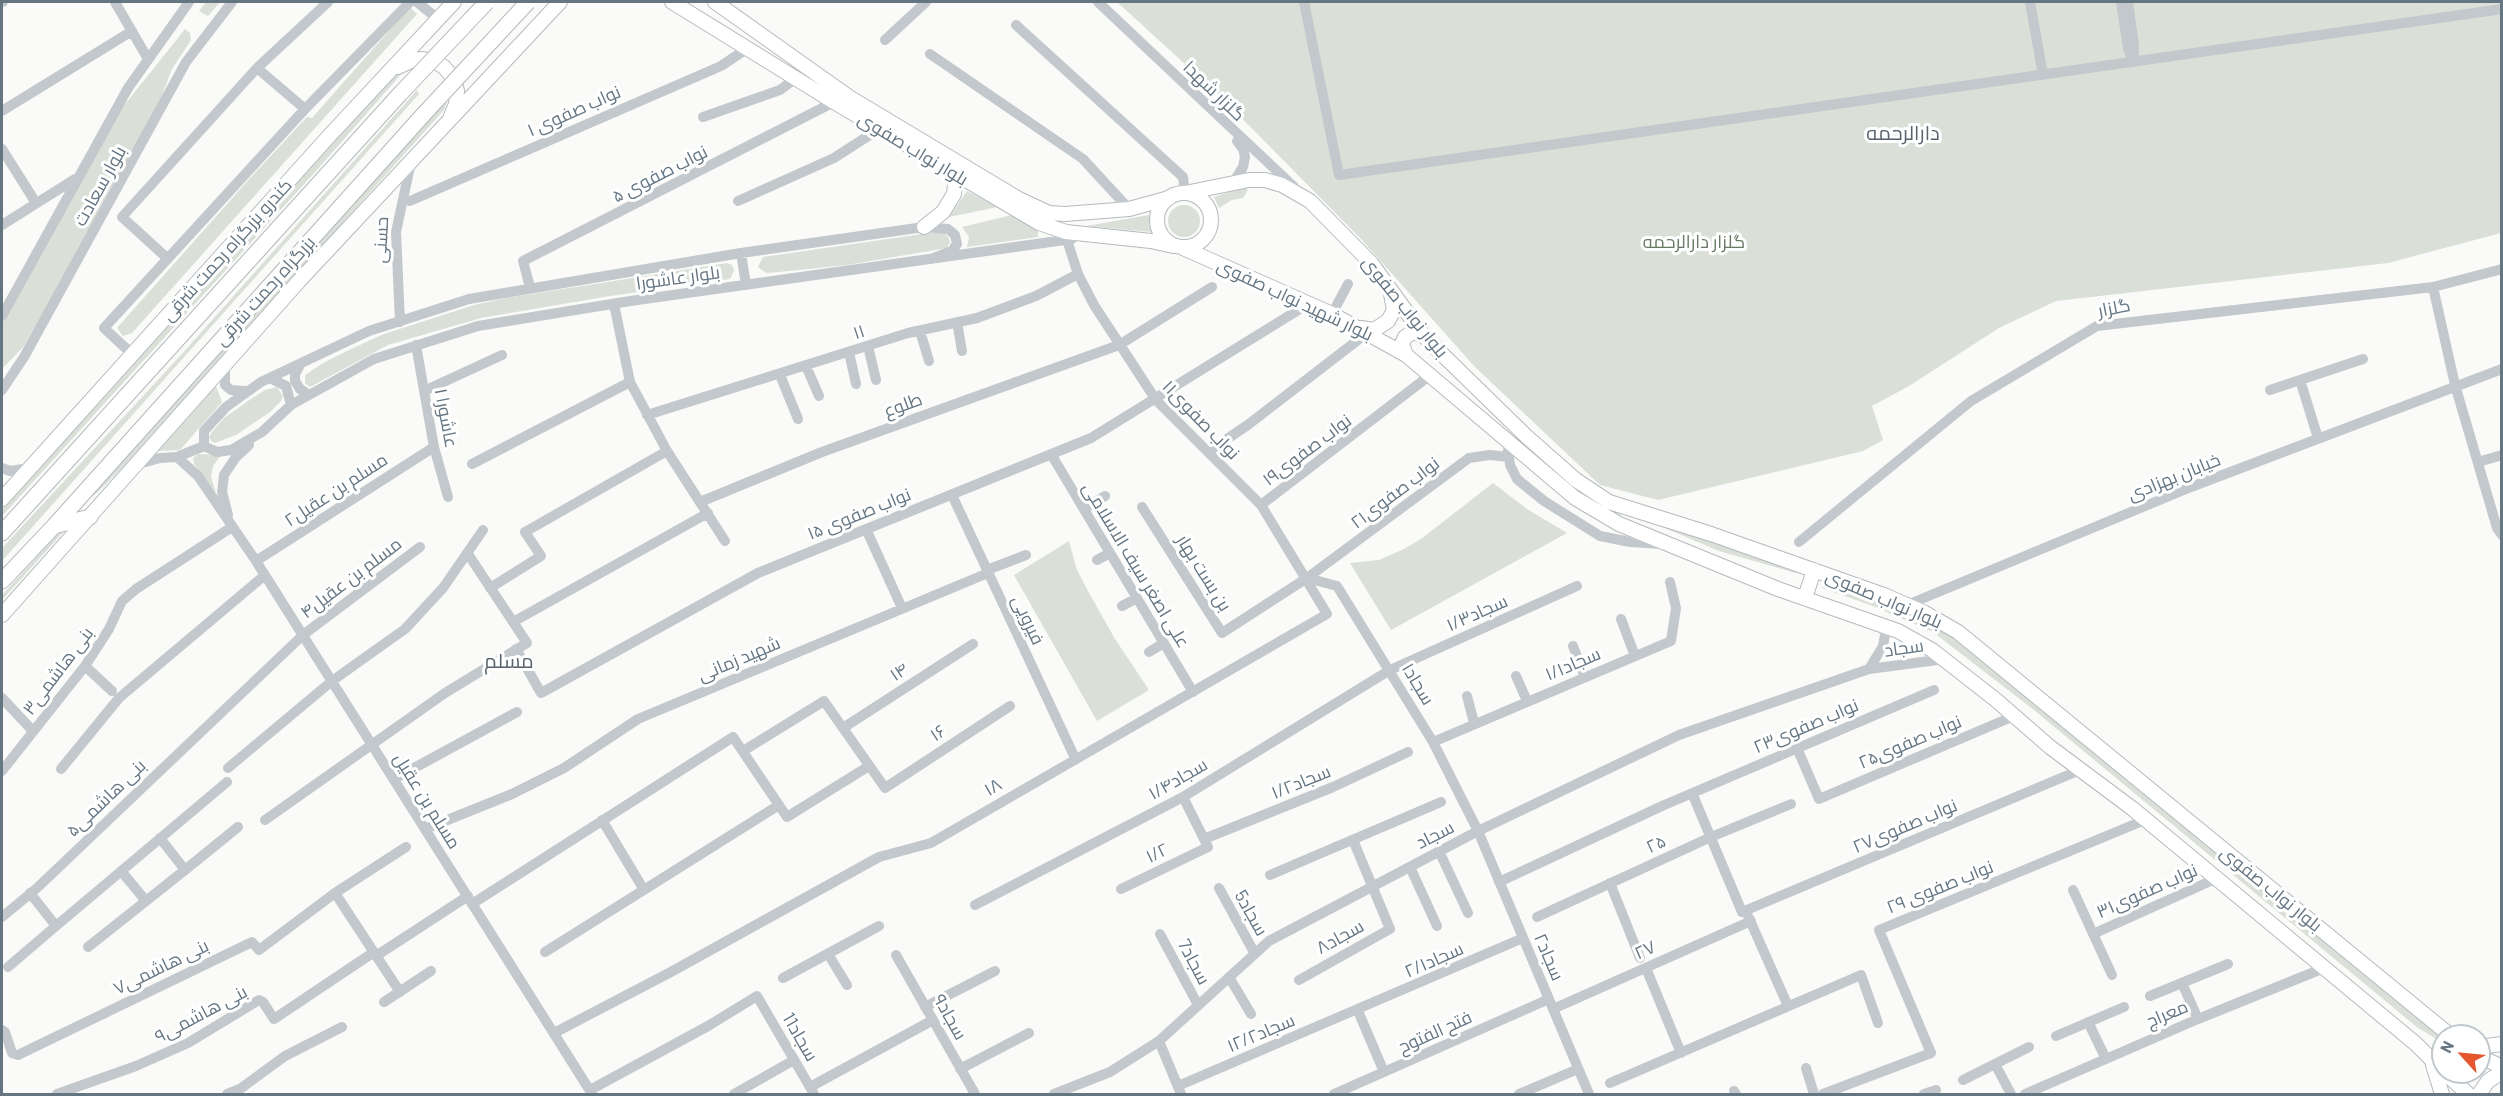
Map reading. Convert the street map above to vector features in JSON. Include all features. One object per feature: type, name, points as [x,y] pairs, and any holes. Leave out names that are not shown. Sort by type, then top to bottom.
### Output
[{"type":"highway","name":"بزرگراه رحمت شرقی","points":[[2,533],[399,95],[487,2]]},
{"type":"highway","name":"بزرگراه رحمت شرقی","points":[[2,581],[528,2]]},
{"type":"highway","points":[[54,526],[90,517]]},
{"type":"main road","name":"کندرو بزرگراه رحمت شرقی","points":[[2,499],[330,135],[454,2]]},
{"type":"main road","points":[[539,24],[552,2]]},
{"type":"main road","points":[[2,615],[225,364],[560,2]]},
{"type":"main road","name":"بلوار نواب صفوی","points":[[672,2],[834,102],[1039,223],[1066,232],[1151,241],[1178,247]]},
{"type":"main road","name":"بلوار نواب صفوی","points":[[715,2],[858,102],[1019,199],[1049,213],[1129,209],[1169,198]]},
{"type":"main road","points":[[781,68],[790,56]]},
{"type":"main road","points":[[390,72],[419,59],[436,62],[444,67],[454,79],[457,92],[456,104],[447,123]]},
{"type":"main road","points":[[924,227],[943,212],[954,194],[956,175]]},
{"type":"main road","name":"بلوار نواب صفوی","points":[[1185,193],[1233,183],[1265,180],[1282,185],[1310,201],[1372,264],[1424,336],[1526,436],[1594,494],[1609,502],[1814,570],[1907,605],[1958,632],[2436,1024]]},
{"type":"main road","points":[[1185,193],[1194,195],[1207,205],[1212,221],[1206,237],[1192,247],[1178,247],[1166,241],[1157,227],[1158,210],[1169,198],[1185,193]]},
{"type":"main road","name":"بلوار شهید نواب صفوی","points":[[1178,247],[1332,314],[1406,355]]},
{"type":"main road","points":[[1362,330],[1379,328],[1388,321],[1394,310],[1393,297],[1372,264]]},
{"type":"main road","points":[[1406,355],[1402,344],[1406,337],[1413,332],[1424,336]]},
{"type":"main road","name":"بلوار نواب صفوی","points":[[1406,355],[1553,481],[1596,512],[1618,524],[1667,544],[1884,626],[1914,640],[1945,659],[2080,770],[2145,820],[2431,1058]]},
{"type":"main road","points":[[1805,598],[1814,570]]},
{"type":"main road","points":[[2428,1055],[2438,1076],[2442,1095]]},
{"type":"main road","points":[[2479,1095],[2488,1081],[2502,1072]]},
{"type":"main road","name":"بلوار نواب صفوی","points":[[2457,1084],[2468,1095]]},
{"type":"street","points":[[115,2],[148,59]]},
{"type":"street","name":"بلوار سعادت","points":[[2,316],[128,88],[189,2]]},
{"type":"street","name":"بلوار سعادت","points":[[2,390],[24,357],[186,62],[232,2]]},
{"type":"street","points":[[122,217],[257,68],[328,2]]},
{"type":"street","points":[[132,354],[104,327],[305,109],[410,2]]},
{"type":"street","points":[[417,2],[438,19]]},
{"type":"street","points":[[885,40],[926,2]]},
{"type":"street","name":"گلزار شهدا","points":[[1098,2],[1310,201]]},
{"type":"street","points":[[1304,2],[1339,175],[2502,9]]},
{"type":"street","points":[[2030,2],[2043,75]]},
{"type":"street","points":[[2121,2],[2128,48],[2133,62]]},
{"type":"street","points":[[2128,2],[2134,46],[2133,62]]},
{"type":"street","points":[[1016,26],[1183,177],[1185,193]]},
{"type":"street","points":[[2,111],[132,31]]},
{"type":"street","name":"نواب صفوی ۱","points":[[410,201],[721,66],[748,48]]},
{"type":"street","points":[[930,54],[1083,159],[1129,209]]},
{"type":"street","points":[[257,68],[305,109]]},
{"type":"street","points":[[703,117],[780,90],[796,78]]},
{"type":"street","points":[[1200,100],[1243,149],[1244,167],[1233,183]]},
{"type":"street","name":"نواب صفوی ۵","points":[[530,287],[523,261],[834,102]]},
{"type":"street","points":[[738,201],[834,158],[879,129]]},
{"type":"street","points":[[2,149],[36,203]]},
{"type":"street","name":"حسنی","points":[[400,322],[396,232],[411,162]]},
{"type":"street","points":[[2,225],[78,177]]},
{"type":"street","points":[[104,212],[122,217],[168,259]]},
{"type":"street","points":[[924,227],[948,229],[957,239],[957,244],[952,251],[932,259]]},
{"type":"street","name":"بلوار عاشورا","points":[[204,446],[204,431],[226,407],[246,391],[369,331],[469,298],[741,253],[924,227]]},
{"type":"street","name":"بلوار عاشورا","points":[[262,432],[291,405],[374,359],[478,326],[614,304],[1067,240],[1085,235]]},
{"type":"street","name":"۱۱نواب صفوی","points":[[1067,240],[1078,274],[1119,345],[1156,400],[1261,505],[1327,614]]},
{"type":"street","points":[[741,253],[746,285]]},
{"type":"street","name":"گلزار","points":[[1799,542],[1971,401],[2097,326],[2433,287],[2502,269]]},
{"type":"street","name":"۱۱","points":[[647,415],[868,346],[977,318],[1036,296],[1078,274]]},
{"type":"street","points":[[1332,314],[1348,284]]},
{"type":"street","name":"طلوع","points":[[700,502],[822,452],[1119,345],[1212,287]]},
{"type":"street","points":[[2433,287],[2455,385],[2497,528],[2502,535]]},
{"type":"street","points":[[614,304],[630,382],[667,451],[725,540]]},
{"type":"street","name":"نواب صفوی ۱۵","points":[[516,649],[541,693],[758,573],[1091,438],[1156,400],[1308,304]]},
{"type":"street","points":[[957,322],[962,351]]},
{"type":"street","points":[[1208,452],[1305,381],[1362,330]]},
{"type":"street","points":[[920,331],[929,361]]},
{"type":"street","name":"عاشورا ۱","points":[[416,345],[434,447],[448,497]]},
{"type":"street","points":[[868,346],[876,380]]},
{"type":"street","points":[[849,352],[856,384]]},
{"type":"street","points":[[424,391],[502,355]]},
{"type":"street","points":[[2,381],[24,357]]},
{"type":"street","points":[[2270,390],[2363,359]]},
{"type":"street","points":[[301,363],[295,374],[295,381],[300,389],[309,395]]},
{"type":"street","points":[[225,364],[225,385],[231,390],[246,391]]},
{"type":"street","points":[[806,366],[819,396]]},
{"type":"street","name":"خیابان بهزادی","points":[[1907,605],[2192,487],[2502,369]]},
{"type":"street","points":[[780,375],[798,419]]},
{"type":"street","name":"۱۹نواب صفوی","points":[[1261,505],[1429,376]]},
{"type":"street","points":[[270,378],[286,386],[291,405]]},
{"type":"street","points":[[2300,380],[2318,438]]},
{"type":"street","points":[[472,464],[630,382]]},
{"type":"street","points":[[126,475],[142,463],[160,458],[177,457],[204,446],[217,452],[231,450],[262,432]]},
{"type":"street","points":[[232,527],[222,492],[224,475],[236,457],[262,432]]},
{"type":"street","points":[[1507,441],[1509,457],[1517,479],[1544,501],[1600,536],[1630,542],[1667,544]]},
{"type":"street","name":"مسلم بن عقیل۲","points":[[256,561],[434,447]]},
{"type":"street","points":[[490,588],[541,556],[525,532],[667,451]]},
{"type":"street","name":"علی اصغر سیف الاسلامی","points":[[1051,454],[1193,692]]},
{"type":"street","name":"۲۱نواب صفوی","points":[[1307,578],[1469,458],[1490,455],[1509,457]]},
{"type":"street","points":[[2478,462],[2502,455]]},
{"type":"street","name":"مسلم بن عقیل","points":[[177,457],[198,476],[256,561],[591,1092]]},
{"type":"street","points":[[2,468],[10,471],[30,468]]},
{"type":"street","name":"فیرویی","points":[[952,495],[1075,759]]},
{"type":"street","points":[[1084,509],[1105,496]]},
{"type":"street","name":"بن بست بهار","points":[[1142,507],[1222,633],[1307,578]]},
{"type":"street","points":[[513,622],[708,513]]},
{"type":"street","name":"بنی هاشمی۳","points":[[2,771],[85,666],[110,629],[122,602],[136,589],[232,527]]},
{"type":"street","points":[[866,529],[902,608]]},
{"type":"street","points":[[228,768],[332,681],[405,629],[443,588],[483,530]]},
{"type":"street","name":"مسلم بن عقیل۴","points":[[232,700],[303,635],[420,547]]},
{"type":"street","points":[[1097,560],[1110,553]]},
{"type":"street","points":[[265,820],[445,693],[527,643],[468,554]]},
{"type":"street","name":"شهید زمانی","points":[[425,829],[512,794],[564,768],[639,719],[1026,555]]},
{"type":"street","points":[[61,769],[119,698],[185,640],[265,575]]},
{"type":"street","name":"۱سجاد","points":[[1307,578],[1336,586],[1433,742],[1478,831]]},
{"type":"street","name":"۱/۱سجاد","points":[[1433,742],[1671,641],[1676,608],[1670,582]]},
{"type":"street","name":"۱/۳سجاد","points":[[1390,670],[1577,586]]},
{"type":"street","points":[[1122,606],[1137,598]]},
{"type":"street","name":"۱۸","points":[[554,1033],[669,973],[879,857],[931,843],[1327,614]]},
{"type":"street","points":[[1621,619],[1635,656]]},
{"type":"street","name":"سجاد","points":[[1869,669],[1883,646],[1886,635],[1884,626]]},
{"type":"street","name":"۱۴","points":[[843,728],[972,644]]},
{"type":"street","points":[[1149,652],[1164,644]]},
{"type":"street","points":[[1573,646],[1585,677]]},
{"type":"street","name":"سجاد","points":[[1060,1093],[1110,1072],[1159,1041],[1269,941],[1478,831],[1679,735],[1869,669],[1945,659]]},
{"type":"street","points":[[85,666],[112,691]]},
{"type":"street","name":"۱/۴سجاد","points":[[975,905],[1183,797],[1390,670]]},
{"type":"street","points":[[1516,676],[1527,701]]},
{"type":"street","name":"۲۳نواب صفوی","points":[[1500,882],[1692,793],[1934,690]]},
{"type":"street","points":[[1467,696],[1474,723]]},
{"type":"street","points":[[2,698],[33,731]]},
{"type":"street","name":"بنی هاشمی۵","points":[[2,917],[232,700]]},
{"type":"street","points":[[375,954],[565,844],[733,737],[787,817],[869,766],[824,701],[743,751]]},
{"type":"street","name":"۱۶","points":[[869,766],[885,788],[1010,706]]},
{"type":"street","points":[[394,779],[518,712]]},
{"type":"street","name":"۲۵نواب صفوی","points":[[1797,748],[1819,799],[2014,716]]},
{"type":"street","name":"۱/۲سجاد","points":[[1206,843],[1408,752]]},
{"type":"street","name":"۲۷نواب صفوی","points":[[1744,911],[2080,770]]},
{"type":"street","points":[[8,967],[227,782]]},
{"type":"street","points":[[1692,793],[1788,1006]]},
{"type":"street","points":[[1183,797],[1206,843]]},
{"type":"street","points":[[1270,875],[1441,802]]},
{"type":"street","name":"۲۵","points":[[1537,917],[1711,837],[1791,804]]},
{"type":"street","points":[[545,952],[779,805]]},
{"type":"street","points":[[602,820],[644,890]]},
{"type":"street","name":"نواب صفوی ۲۹","points":[[1823,1095],[1931,1053],[1879,930],[2145,820]]},
{"type":"street","points":[[88,947],[238,827]]},
{"type":"street","name":"۲سجاد","points":[[1478,831],[1589,1095]]},
{"type":"street","points":[[159,838],[185,870]]},
{"type":"street","points":[[1353,840],[1372,886]]},
{"type":"street","name":"۱/۲","points":[[1121,889],[1206,843]]},
{"type":"street","points":[[400,992],[335,893],[406,847]]},
{"type":"street","points":[[1439,851],[1468,913]]},
{"type":"street","points":[[1410,867],[1437,926]]},
{"type":"street","points":[[121,871],[146,901]]},
{"type":"street","name":"۳۱نواب صفوی","points":[[2093,934],[2214,879]]},
{"type":"street","points":[[1610,883],[1640,957]]},
{"type":"street","name":"۸سجاد","points":[[1299,980],[1390,928],[1372,886]]},
{"type":"street","name":"5سجاد","points":[[1219,888],[1255,954]]},
{"type":"street","points":[[2073,890],[2112,975]]},
{"type":"street","points":[[30,893],[56,926]]},
{"type":"street","name":"بنی هاشمی۷","points":[[2,1030],[5,1032],[12,1053],[18,1055],[252,942],[259,950],[335,893]]},
{"type":"street","name":"۲۷","points":[[1551,1004],[1646,968],[1751,921]]},
{"type":"street","points":[[783,978],[879,926]]},
{"type":"street","name":"7سجاد","points":[[1160,934],[1198,1005]]},
{"type":"street","name":"۲/۱سجاد","points":[[1358,1011],[1523,939]]},
{"type":"street","name":"بنی هاشمی۹","points":[[57,1095],[136,1066],[188,1043],[259,1000],[263,1002],[274,1019],[375,954]]},
{"type":"street","points":[[828,954],[847,985]]},
{"type":"street","name":"۹سجاد","points":[[896,955],[975,1095]]},
{"type":"street","points":[[2150,996],[2229,964]]},
{"type":"street","points":[[1646,968],[1681,1053]]},
{"type":"street","name":"معراج","points":[[2025,1095],[2198,1019],[2324,968]]},
{"type":"street","points":[[384,1002],[431,971]]},
{"type":"street","points":[[925,1007],[995,971]]},
{"type":"street","points":[[1610,1083],[1861,975],[1878,1023]]},
{"type":"street","points":[[1229,977],[1251,1014]]},
{"type":"street","points":[[2182,983],[2198,1019]]},
{"type":"street","name":"11سجاد","points":[[591,1092],[757,996],[812,1091]]},
{"type":"street","name":"فتح الفتوح","points":[[1334,1095],[1384,1072],[1551,1004]]},
{"type":"street","points":[[2056,1036],[2124,1007]]},
{"type":"street","points":[[1358,1011],[1384,1072]]},
{"type":"street","name":"۱۲/۲سجاد","points":[[1180,1090],[1358,1011]]},
{"type":"street","points":[[812,1091],[933,1020]]},
{"type":"street","points":[[2088,1022],[2106,1059]]},
{"type":"street","points":[[227,1095],[240,1089],[285,1056],[342,1027]]},
{"type":"street","points":[[960,1069],[1029,1033]]},
{"type":"street","points":[[1159,1041],[1180,1090]]},
{"type":"street","points":[[1963,1080],[2029,1047]]},
{"type":"street","points":[[734,1095],[794,1060]]},
{"type":"street","points":[[1995,1064],[2011,1095]]},
{"type":"street","points":[[1806,1068],[1814,1095]]},
{"type":"street","points":[[1519,1095],[1578,1069]]},
{"type":"street","points":[[1924,1095],[1936,1090]]},
{"type":"green space","points":[[206,2],[220,2],[208,16],[199,11]]},
{"type":"green space","name":"گلزار دارالرحمه","points":[[1117,2],[2501,2],[2501,233],[2388,263],[2056,301],[1999,328],[1909,386],[1872,406],[1883,440],[1863,451],[1658,500],[1600,485],[1475,367],[1361,239],[1220,96]]},
{"type":"green space","points":[[410,7],[417,14],[132,333],[123,336],[117,328],[251,177],[307,117],[312,118]]},
{"type":"green space","points":[[185,29],[190,33],[191,40],[172,69],[161,98],[76,256],[23,347],[2,369],[2,323],[118,113]]},
{"type":"green space","points":[[404,71],[2,516],[2,509],[396,72]]},
{"type":"green space","points":[[417,90],[419,94],[2,561],[2,548],[181,355]]},
{"type":"green space","points":[[448,99],[444,110],[120,470],[97,493],[84,501]]},
{"type":"green space","points":[[1244,187],[1248,190],[1243,198],[1232,200],[1219,208],[1214,197]]},
{"type":"green space","points":[[967,191],[998,207],[949,217]]},
{"type":"green space","points":[[1184,205],[1195,210],[1200,221],[1195,232],[1184,237],[1173,232],[1168,221],[1173,210]]},
{"type":"green space","points":[[1012,215],[1033,225],[1038,232],[1038,237],[967,247],[969,237],[962,227]]},
{"type":"green space","points":[[1149,215],[1151,232],[1086,226]]},
{"type":"green space","points":[[936,232],[944,233],[948,237],[950,242],[947,248],[847,265],[779,272],[766,273],[758,267],[763,257]]},
{"type":"green space","points":[[727,263],[732,265],[734,271],[730,279],[481,318],[388,345],[310,387],[305,383],[305,375],[349,350],[384,334],[474,305]]},
{"type":"green space","points":[[216,386],[222,402],[180,450],[158,451]]},
{"type":"green space","points":[[277,387],[283,396],[270,412],[236,435],[215,443],[211,441],[209,437],[224,418],[265,390]]},
{"type":"green space","points":[[198,454],[221,455],[213,466],[211,477],[216,493],[194,464],[193,458]]},
{"type":"green space","points":[[1493,483],[1527,509],[1567,533],[1391,630],[1350,563],[1379,560],[1402,550],[1421,539]]},
{"type":"green space","points":[[1642,516],[1797,570],[1796,573],[1719,551],[1641,518]]},
{"type":"green space","points":[[67,528],[2,600],[2,595],[58,533]]},
{"type":"green space","points":[[1069,541],[1077,570],[1089,593],[1115,639],[1149,690],[1097,721],[1014,575]]},
{"type":"green space","points":[[1824,583],[1897,606],[1953,633],[2431,1027],[2431,1036],[2418,1028],[2034,710],[1933,632],[1873,606],[1822,588]]},
{"type":"district","name":"دارالرحمه","points":[[1903,133]]},
{"type":"district","name":"مسلم","points":[[509,661]]}]
